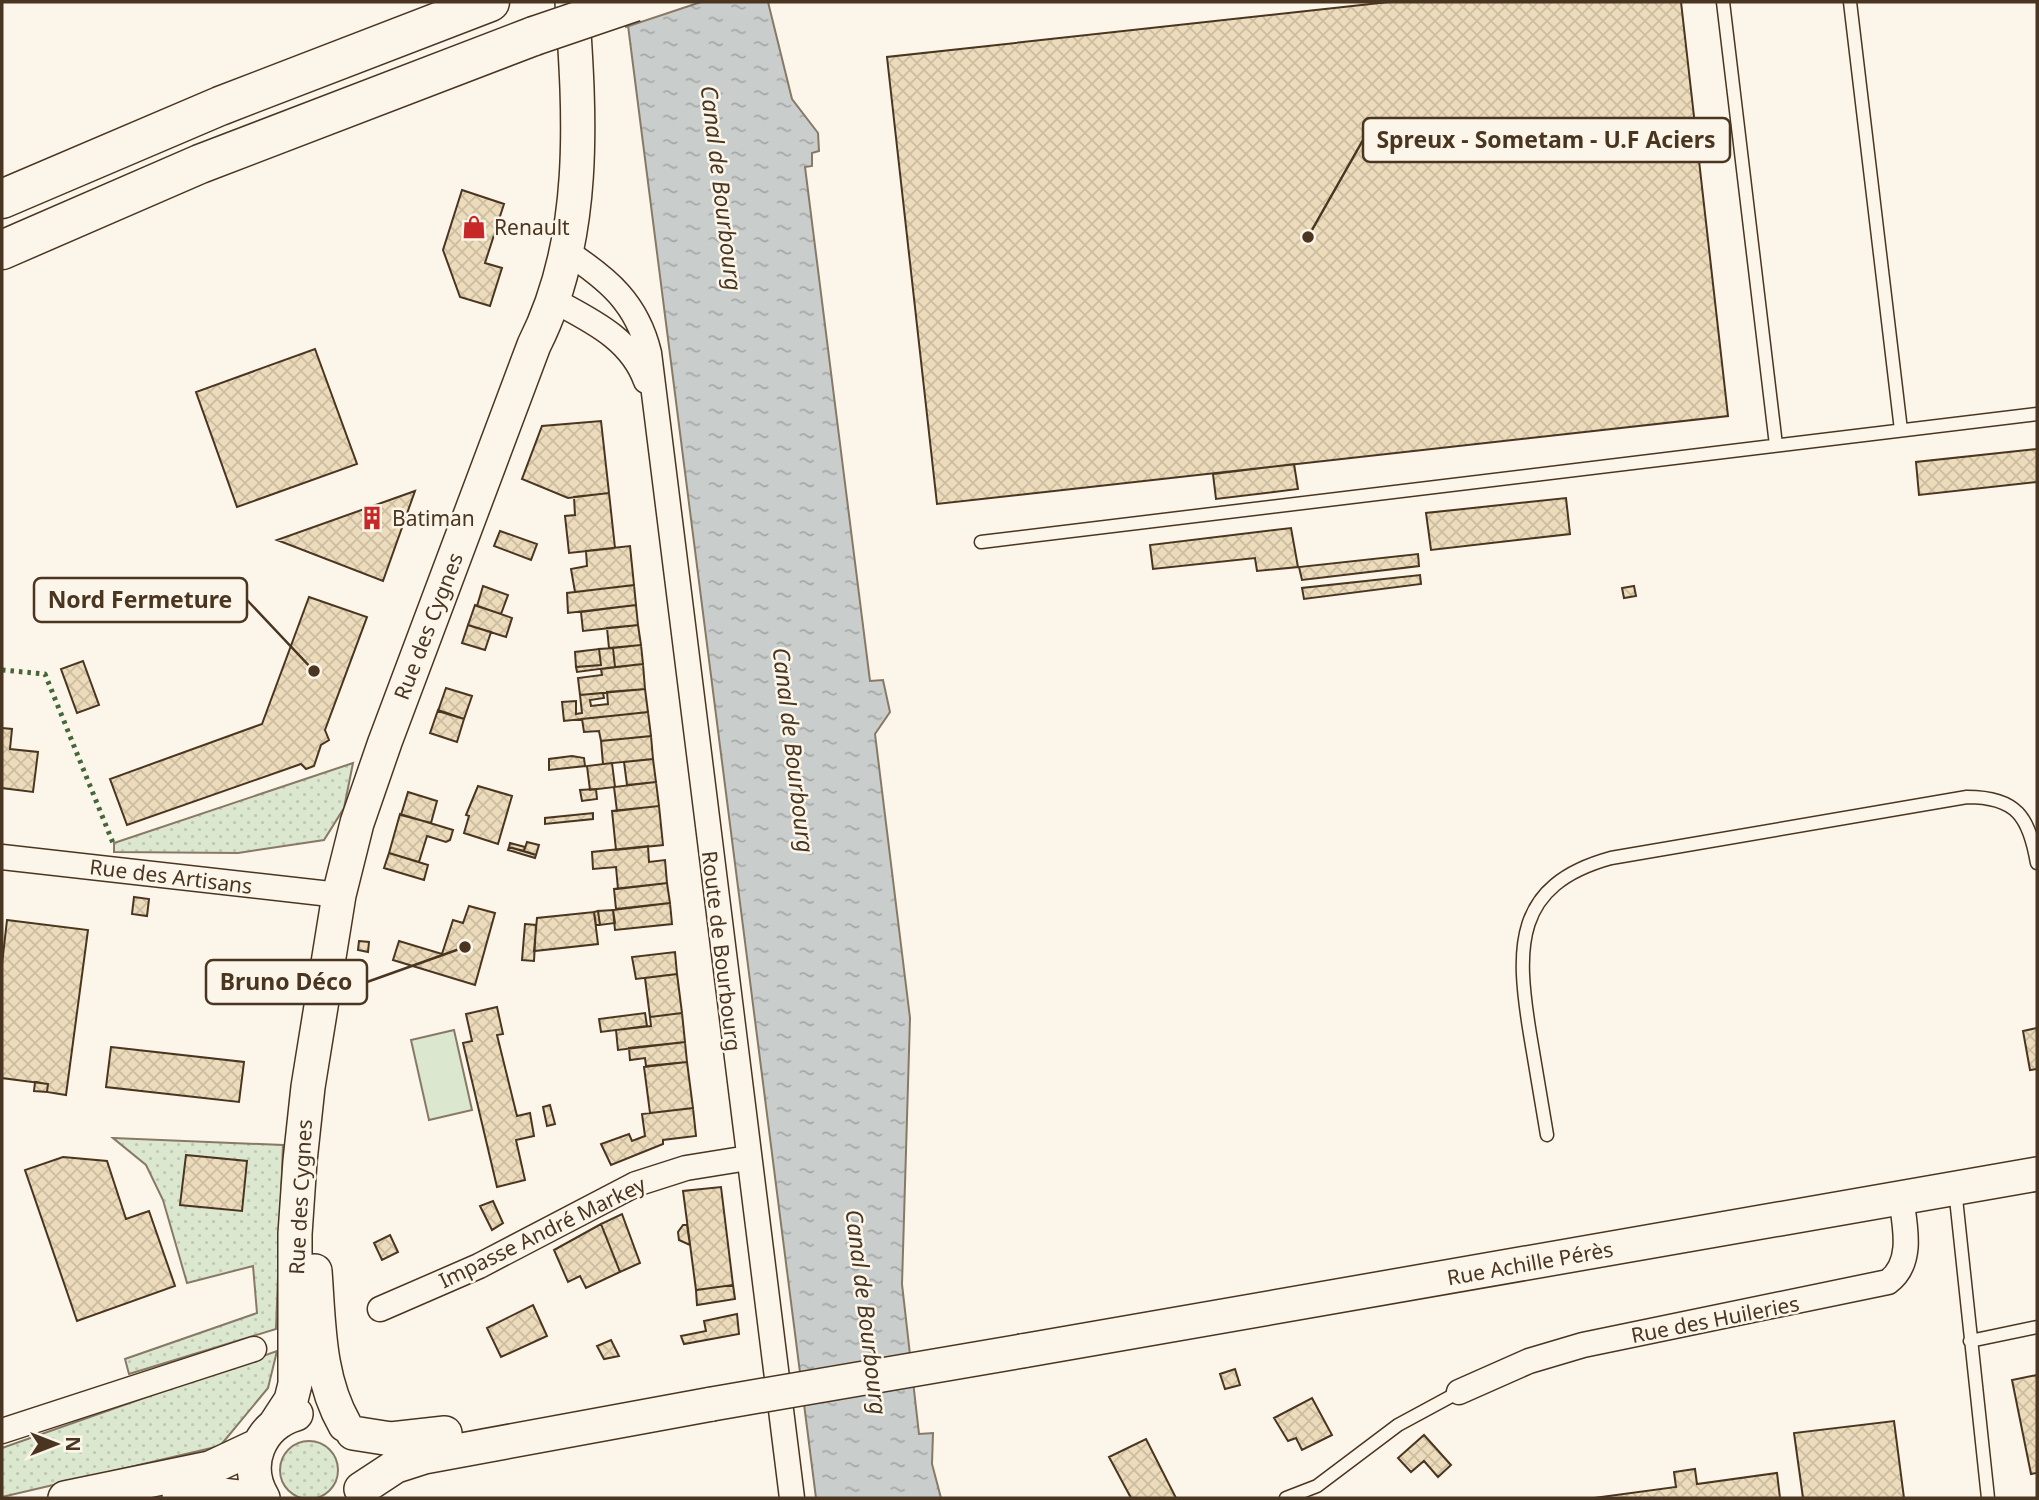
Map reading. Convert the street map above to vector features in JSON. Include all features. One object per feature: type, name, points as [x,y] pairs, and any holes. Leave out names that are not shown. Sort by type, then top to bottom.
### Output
[{"type":"highway","points":[[2,199],[246,96],[490,2]]},
{"type":"highway","points":[[2,250],[200,164],[534,36],[634,2]]},
{"type":"street","name":"Rue des Cygnes","points":[[268,1434],[291,1400],[295,1384],[298,1184],[308,1087],[339,895],[358,822],[385,742],[534,345],[555,301],[567,252],[579,128],[572,2]]},
{"type":"street","name":"Route de Bourbourg","points":[[567,252],[608,280],[634,312],[649,353],[792,1498]]},
{"type":"street","name":"Route de Bourbourg","points":[[555,301],[602,327],[630,351],[643,373],[654,402]]},
{"type":"street","name":"Rue des Artisans","points":[[2,856],[339,895]]},
{"type":"street","name":"Rue des Cygnes","points":[[326,968],[316,1119],[315,1269],[325,1374],[331,1398],[365,1460],[358,1494]]},
{"type":"street","name":"Impasse André Markey","points":[[380,1309],[479,1265],[636,1184],[685,1168],[748,1158]]},
{"type":"street","name":"Rue Achille Pérès","points":[[712,1404],[2037,1174]]},
{"type":"street","name":"Rue des Huileries","points":[[1459,1392],[1529,1361],[1564,1350],[1888,1282],[1901,1269],[1904,1259],[1901,1198]]},
{"type":"street","points":[[2,1431],[254,1349]]},
{"type":"street","points":[[65,1498],[210,1468],[268,1434],[292,1415],[309,1412],[330,1416],[349,1429],[406,1439],[536,1419],[712,1404]]},
{"type":"street","points":[[358,1494],[396,1466],[424,1457],[712,1404]]},
{"type":"street","points":[[263,1498],[254,1470],[268,1434]]},
{"type":"street","points":[[179,1498],[214,1494],[247,1498]]},
{"type":"lane","points":[[1723,2],[1776,445]]},
{"type":"lane","points":[[1850,2],[1900,430]]},
{"type":"lane","points":[[981,542],[2037,414]]},
{"type":"lane","points":[[1547,1135],[1523,990],[1522,955],[1534,910],[1550,888],[1570,873],[1611,858],[1967,797],[2001,802],[2018,810],[2031,833],[2037,863]]},
{"type":"lane","points":[[1955,1189],[1988,1498]]},
{"type":"lane","points":[[1970,1340],[2037,1327]]},
{"type":"lane","points":[[1286,1498],[1306,1495],[1414,1415],[1459,1392]]},
{"type":"green space","points":[[353,763],[344,808],[324,840],[238,853],[114,852],[114,843]]},
{"type":"green space","points":[[454,1030],[472,1110],[429,1120],[411,1040]]},
{"type":"green space","points":[[113,1138],[283,1145],[276,1329],[129,1374],[125,1359],[257,1313],[253,1266],[187,1283],[163,1200],[146,1165]]},
{"type":"green space","points":[[277,1351],[268,1388],[220,1446],[2,1497],[2,1448]]},
{"type":"green space","points":[[309,1441],[320,1443],[333,1454],[338,1470],[336,1481],[325,1494],[309,1499],[298,1497],[285,1486],[280,1470],[282,1459],[293,1446]]},
{"type":"water","name":"Canal de Bourbourg","points":[[625,2],[768,2],[792,99],[818,133],[819,151],[812,153],[812,166],[805,167],[870,681],[883,680],[890,712],[875,734],[910,1018],[902,1284],[919,1434],[933,1433],[932,1464],[941,1498],[816,1498]]},
{"type":"pier","points":[[622,2],[701,2],[626,27]]},
{"type":"building","points":[[1389,2],[1681,2],[1728,416],[937,504],[887,57]]},
{"type":"building","name":"Renault","points":[[462,190],[504,204],[485,263],[502,268],[490,306],[460,297],[443,250]]},
{"type":"building","points":[[315,349],[357,464],[237,507],[196,392]]},
{"type":"building","points":[[601,421],[609,493],[568,498],[522,479],[542,426]]},
{"type":"building","points":[[2037,449],[2037,482],[1919,495],[1916,462]]},
{"type":"building","points":[[1294,464],[1298,489],[1216,499],[1213,474]]},
{"type":"building","name":"Batiman","points":[[415,491],[383,581],[277,540]]},
{"type":"building","points":[[609,493],[615,548],[569,553],[565,516],[575,515],[574,497]]},
{"type":"building","points":[[1566,498],[1570,534],[1431,550],[1426,513]]},
{"type":"building","points":[[1291,528],[1298,567],[1257,571],[1255,558],[1153,569],[1150,545]]},
{"type":"building","points":[[500,531],[537,544],[531,560],[494,546]]},
{"type":"building","points":[[630,546],[634,585],[575,592],[571,569],[587,566],[586,551]]},
{"type":"building","points":[[1418,554],[1419,566],[1302,580],[1299,567]]},
{"type":"building","points":[[1420,575],[1421,584],[1304,599],[1302,588]]},
{"type":"building","points":[[634,585],[636,605],[568,613],[567,593]]},
{"type":"building","points":[[483,586],[508,595],[501,614],[477,606]]},
{"type":"building","points":[[1634,586],[1636,596],[1624,598],[1622,588]]},
{"type":"building","points":[[309,597],[367,617],[325,730],[329,740],[321,745],[314,766],[306,769],[301,764],[127,825],[110,779],[262,724]]},
{"type":"building","points":[[475,605],[512,618],[506,637],[468,625]]},
{"type":"building","points":[[636,605],[638,625],[583,631],[581,612]]},
{"type":"building","points":[[468,625],[491,632],[485,650],[462,643]]},
{"type":"building","points":[[638,625],[641,645],[609,648],[607,628]]},
{"type":"building","points":[[641,645],[643,664],[615,667],[613,648]]},
{"type":"building","points":[[613,648],[615,667],[577,672],[576,667],[601,665],[599,649]]},
{"type":"building","points":[[599,649],[601,665],[576,667],[575,652]]},
{"type":"building","points":[[83,661],[99,705],[77,713],[61,669]]},
{"type":"building","points":[[643,664],[645,689],[580,695],[578,678],[602,675],[601,669]]},
{"type":"building","points":[[446,688],[472,696],[464,719],[438,711]]},
{"type":"building","points":[[645,689],[648,712],[564,721],[562,702],[576,701],[576,714],[582,713],[580,695],[603,693],[604,698],[590,700],[591,706],[608,704],[607,692]]},
{"type":"building","points":[[438,710],[464,719],[457,742],[430,733]]},
{"type":"building","points":[[648,712],[651,736],[601,741],[599,731],[584,732],[582,719]]},
{"type":"building","points":[[2,728],[12,729],[10,749],[38,752],[33,792],[2,788]]},
{"type":"building","points":[[651,736],[653,759],[603,764],[601,741]]},
{"type":"building","points":[[572,756],[584,758],[585,766],[549,770],[549,759]]},
{"type":"building","points":[[653,759],[656,782],[627,785],[624,762]]},
{"type":"building","points":[[612,763],[615,787],[590,790],[587,766]]},
{"type":"building","points":[[656,782],[659,806],[617,811],[614,787]]},
{"type":"building","points":[[478,786],[512,796],[498,844],[464,833],[469,816],[466,815]]},
{"type":"building","points":[[596,789],[597,799],[582,801],[580,790]]},
{"type":"building","points":[[408,792],[437,801],[431,823],[401,815]]},
{"type":"building","points":[[659,806],[663,845],[616,850],[612,811]]},
{"type":"building","points":[[593,813],[593,819],[545,824],[545,818]]},
{"type":"building","points":[[400,814],[453,830],[450,840],[446,842],[427,836],[419,862],[389,853]]},
{"type":"building","points":[[527,842],[539,845],[536,855],[524,851]]},
{"type":"building","points":[[510,843],[525,847],[524,851],[509,847]]},
{"type":"building","points":[[648,846],[649,862],[665,860],[667,883],[618,889],[616,867],[593,869],[592,852]]},
{"type":"building","points":[[509,847],[536,855],[535,858],[508,850]]},
{"type":"building","points":[[389,853],[428,865],[424,880],[384,868]]},
{"type":"building","points":[[667,883],[670,903],[616,909],[614,889]]},
{"type":"building","points":[[134,897],[149,899],[147,916],[132,914]]},
{"type":"building","points":[[670,903],[672,924],[615,930],[613,910]]},
{"type":"building","points":[[469,906],[495,913],[475,985],[393,960],[399,941],[442,954],[453,920],[463,923]]},
{"type":"building","points":[[613,910],[615,923],[600,925],[598,911]]},
{"type":"building","points":[[598,911],[600,925],[596,925],[594,912]]},
{"type":"building","points":[[594,912],[598,944],[534,951],[537,918]]},
{"type":"building","points":[[7,920],[88,930],[66,1095],[47,1092],[48,1084],[2,1078],[2,964]]},
{"type":"building","points":[[525,924],[536,925],[534,961],[522,960]]},
{"type":"building","points":[[359,941],[369,942],[368,952],[358,950]]},
{"type":"building","points":[[675,952],[677,974],[636,979],[632,957]]},
{"type":"building","points":[[677,974],[682,1013],[650,1017],[645,978]]},
{"type":"building","points":[[497,1007],[503,1034],[497,1035],[517,1116],[530,1113],[534,1136],[516,1140],[525,1180],[497,1187],[463,1043],[472,1041],[466,1014]]},
{"type":"building","points":[[645,1013],[647,1026],[601,1032],[599,1019]]},
{"type":"building","points":[[682,1013],[685,1042],[618,1050],[616,1030],[651,1026],[650,1017]]},
{"type":"building","points":[[2037,1028],[2037,1069],[2030,1070],[2023,1031]]},
{"type":"building","points":[[685,1042],[687,1062],[646,1066],[645,1058],[630,1060],[629,1048]]},
{"type":"building","points":[[111,1047],[244,1062],[239,1102],[106,1087]]},
{"type":"building","points":[[687,1062],[693,1108],[650,1113],[644,1067]]},
{"type":"building","points":[[35,1082],[48,1084],[47,1092],[34,1091]]},
{"type":"building","points":[[550,1105],[555,1124],[547,1126],[543,1107]]},
{"type":"building","points":[[693,1108],[696,1136],[663,1140],[663,1144],[611,1165],[601,1144],[629,1134],[632,1141],[645,1136],[642,1114]]},
{"type":"building","points":[[186,1155],[247,1161],[242,1211],[180,1205]]},
{"type":"building","points":[[63,1157],[107,1161],[126,1219],[149,1211],[175,1286],[77,1321],[25,1170]]},
{"type":"building","points":[[721,1187],[733,1285],[696,1290],[683,1191]]},
{"type":"building","points":[[493,1201],[503,1223],[492,1230],[480,1206]]},
{"type":"building","points":[[622,1214],[640,1263],[620,1272],[601,1224]]},
{"type":"building","points":[[601,1224],[620,1272],[586,1288],[580,1276],[568,1282],[554,1250]]},
{"type":"building","points":[[683,1225],[687,1225],[690,1245],[679,1240],[678,1232]]},
{"type":"building","points":[[390,1235],[398,1252],[382,1260],[374,1243]]},
{"type":"building","points":[[733,1285],[735,1299],[697,1305],[696,1290]]},
{"type":"building","points":[[533,1305],[547,1336],[501,1357],[487,1328]]},
{"type":"building","points":[[737,1314],[739,1334],[684,1344],[681,1336],[706,1331],[704,1321]]},
{"type":"building","points":[[611,1340],[619,1356],[604,1359],[597,1346]]},
{"type":"building","points":[[1235,1369],[1240,1385],[1225,1389],[1220,1374]]},
{"type":"building","points":[[2037,1375],[2037,1473],[2031,1474],[2012,1380]]},
{"type":"building","points":[[1312,1398],[1332,1435],[1302,1450],[1296,1438],[1288,1441],[1274,1418]]},
{"type":"building","points":[[1894,1421],[1904,1498],[1803,1498],[1794,1433]]},
{"type":"building","points":[[1424,1435],[1451,1465],[1438,1477],[1424,1461],[1411,1472],[1398,1458]]},
{"type":"building","points":[[1146,1439],[1176,1498],[1131,1498],[1109,1457]]},
{"type":"building","points":[[1695,1469],[1697,1484],[1777,1473],[1780,1498],[1594,1498],[1676,1487],[1674,1472]]},
{"type":"hedge","points":[[2,670],[45,674],[113,843]]},
{"type":"place","name":"Renault","points":[[474,227]]},
{"type":"place","name":"Spreux - Sometam - U.F Aciers","points":[[1308,237]]},
{"type":"place","name":"Batiman","points":[[372,518]]},
{"type":"place","name":"Nord Fermeture","points":[[314,671]]},
{"type":"place","name":"Bruno Déco","points":[[465,947]]}]
